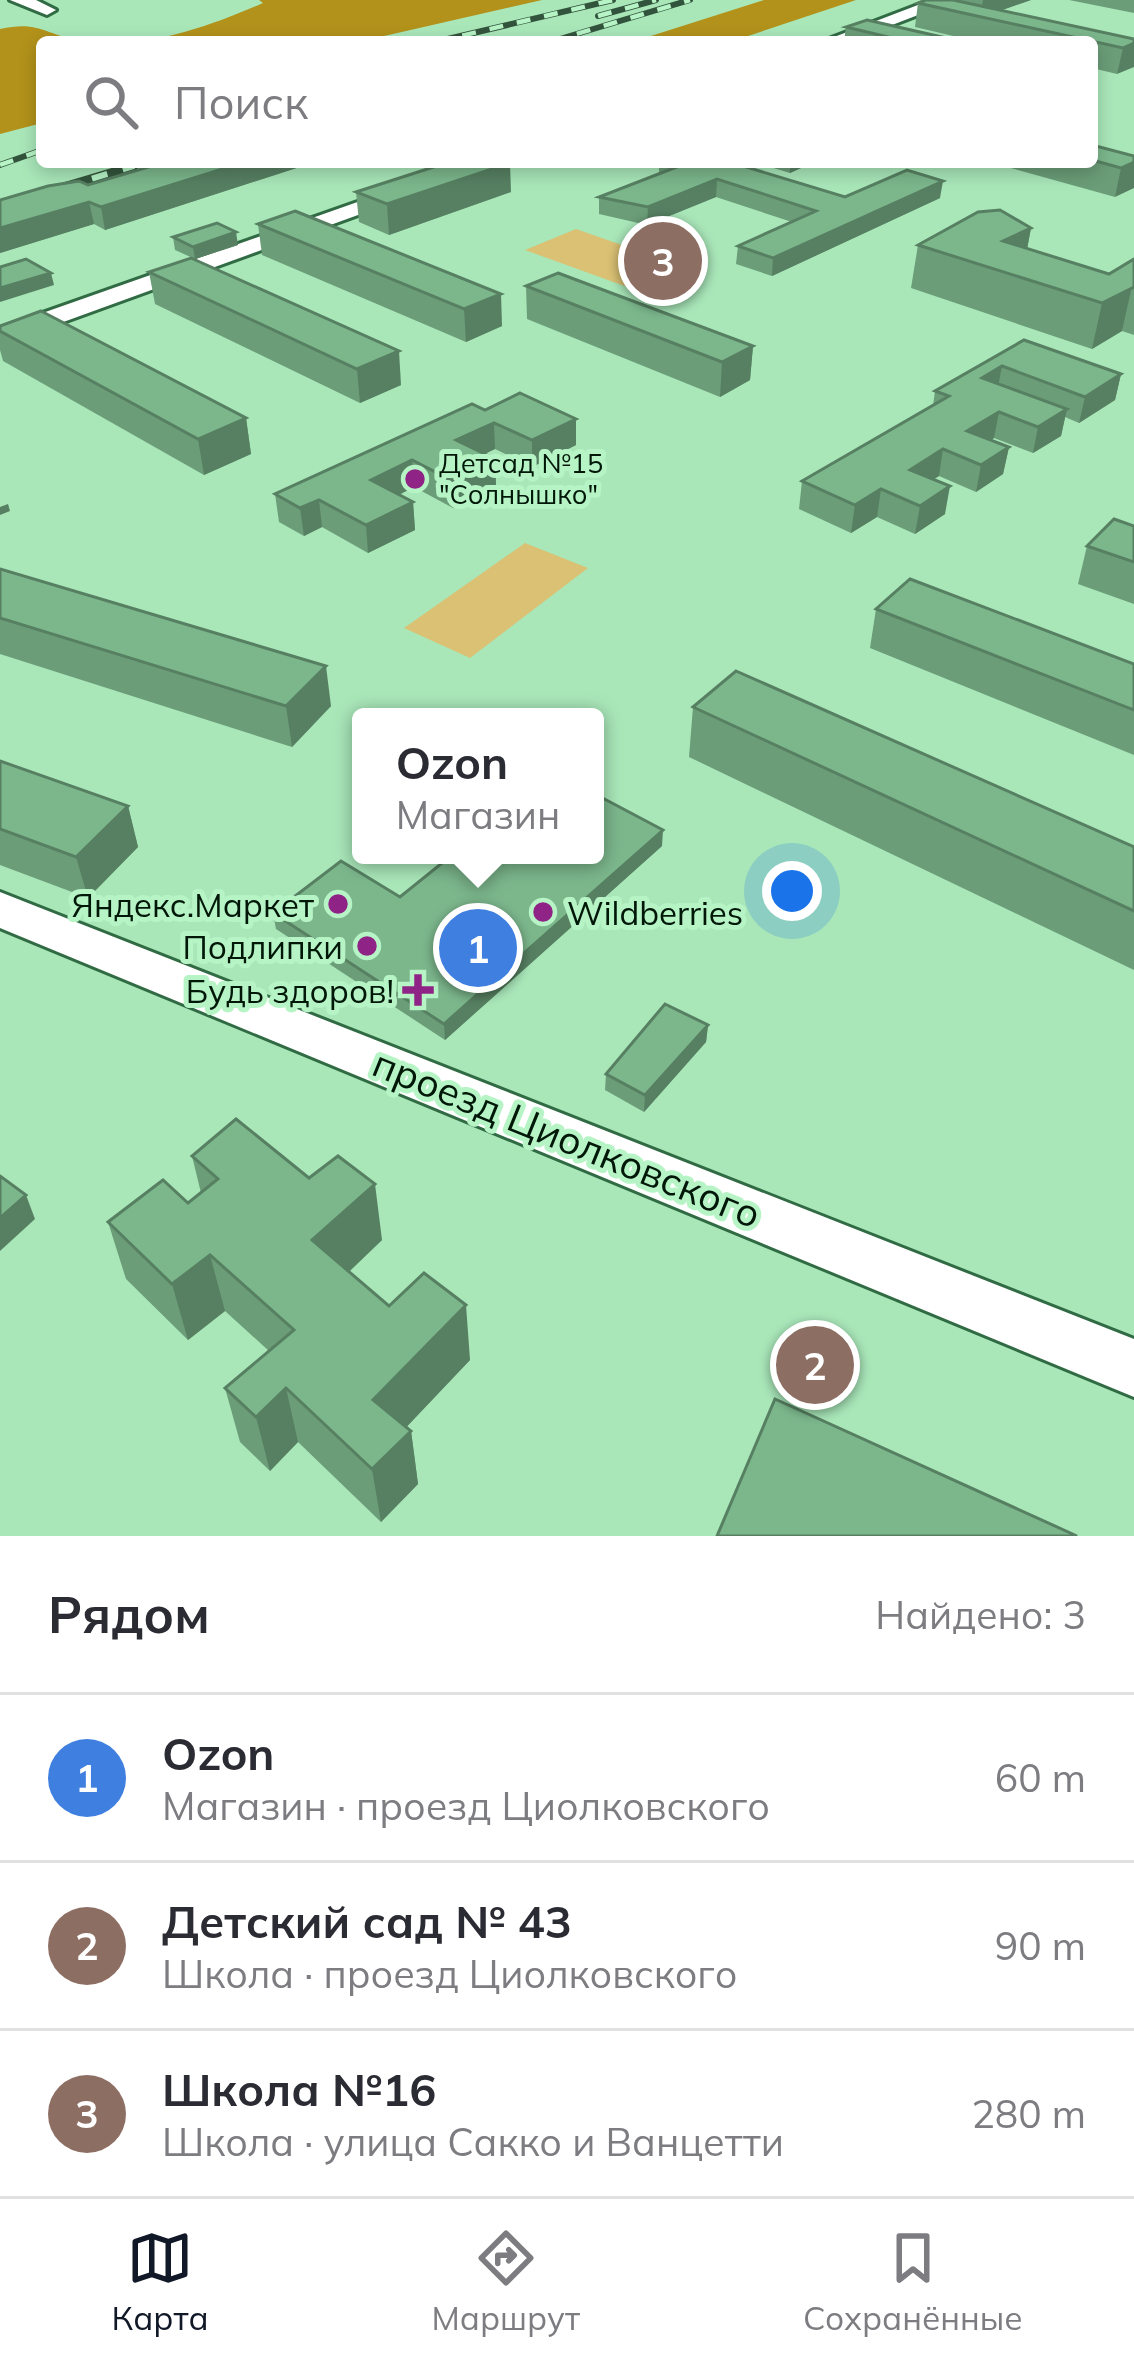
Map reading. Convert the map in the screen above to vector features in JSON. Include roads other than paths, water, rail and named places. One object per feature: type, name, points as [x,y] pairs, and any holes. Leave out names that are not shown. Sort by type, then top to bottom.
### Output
[{"type":"street","points":[[19,0],[46,10]]},
{"type":"street","points":[[847,36],[948,0]]},
{"type":"street","points":[[0,337],[476,168]]},
{"type":"street","name":"проезд Циолковского","points":[[0,909],[1134,1368]]},
{"type":"railway","points":[[460,36],[613,0]]},
{"type":"railway","points":[[598,16],[656,0]]},
{"type":"railway","points":[[570,36],[690,0]]},
{"type":"railway","points":[[0,165],[36,152]]},
{"type":"railway","points":[[0,206],[127,168]]},
{"type":"place","name":"Школа №16","points":[[663,261]]},
{"type":"place","name":"Детсад №15 \"Солнышко\"","points":[[415,479]]},
{"type":"place","name":"Яндекс.Маркет","points":[[338,904]]},
{"type":"place","name":"Wildberries","points":[[543,912]]},
{"type":"place","name":"Подлипки","points":[[367,946]]},
{"type":"place","name":"Ozon","points":[[478,948]]},
{"type":"place","name":"Будь здоров!","points":[[418,990]]},
{"type":"place","name":"Детский сад № 43","points":[[815,1365]]}]
